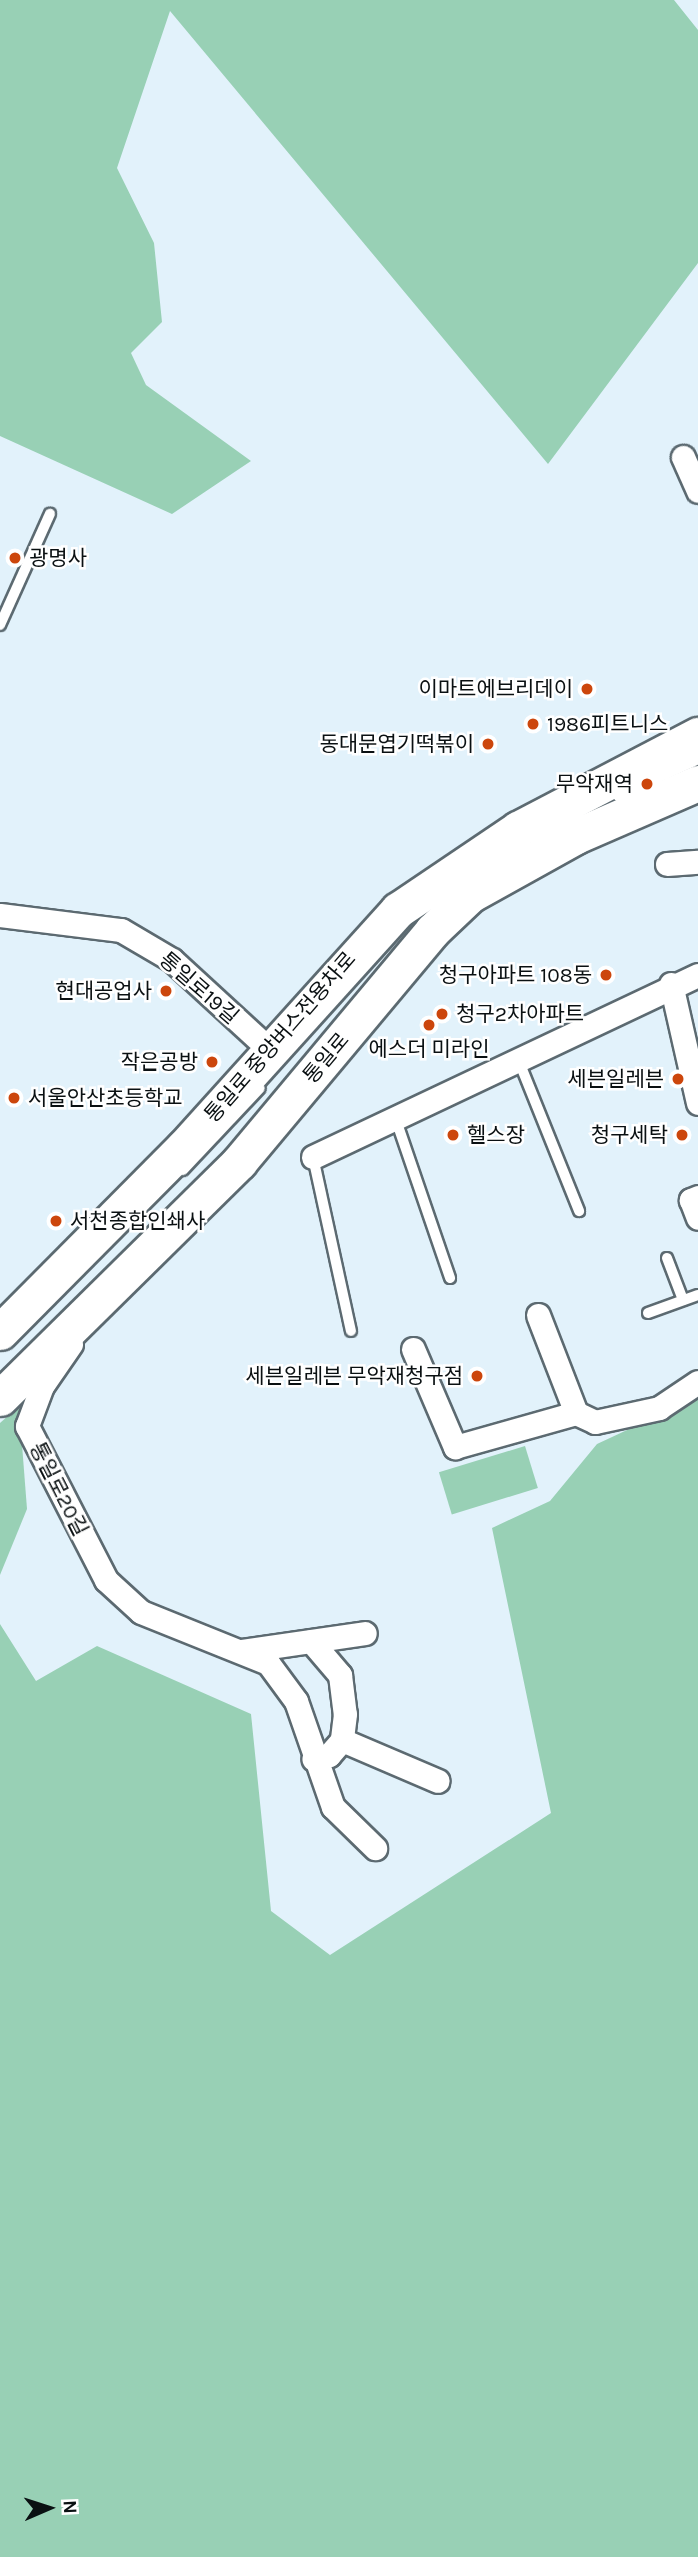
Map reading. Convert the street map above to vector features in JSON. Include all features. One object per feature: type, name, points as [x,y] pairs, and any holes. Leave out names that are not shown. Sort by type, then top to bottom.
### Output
[{"type":"main road","name":"통일로","points":[[0,1398],[211,1191],[465,881],[553,809],[698,735]]},
{"type":"main road","name":"통일로","points":[[0,1332],[271,1063],[398,910],[698,783]]},
{"type":"street","points":[[683,457],[698,491]]},
{"type":"street","points":[[667,864],[698,862]]},
{"type":"street","name":"통일로19길","points":[[0,915],[121,930],[172,960],[271,1063]]},
{"type":"street","points":[[313,1157],[396,1120],[517,1056],[671,984],[698,975]]},
{"type":"street","points":[[671,984],[698,1103]]},
{"type":"street","name":"통일로20길","points":[[211,1191],[219,1202],[74,1338],[42,1386],[27,1426],[106,1580],[141,1612],[268,1663],[296,1701],[313,1759],[333,1807],[376,1848]]},
{"type":"street","points":[[698,1197],[691,1200],[698,1218]]},
{"type":"street","points":[[538,1315],[576,1412],[595,1422],[659,1408],[698,1382]]},
{"type":"street","points":[[413,1349],[455,1447],[576,1412]]},
{"type":"street","name":"통일로20길","points":[[242,1651],[365,1633]]},
{"type":"street","points":[[311,1641],[340,1675],[342,1740],[329,1755],[313,1759]]},
{"type":"street","points":[[342,1740],[438,1781]]},
{"type":"lane","points":[[0,625],[50,514]]},
{"type":"lane","points":[[610,799],[698,759]]},
{"type":"lane","points":[[411,921],[491,863],[543,833]]},
{"type":"lane","name":"통일로 중앙버스전용차로","points":[[350,986],[367,967]]},
{"type":"lane","points":[[517,1056],[579,1212]]},
{"type":"lane","points":[[396,1120],[450,1278]]},
{"type":"lane","points":[[313,1157],[351,1331]]},
{"type":"lane","points":[[667,1258],[683,1300]]},
{"type":"lane","points":[[648,1313],[698,1295]]},
{"type":"green space","points":[[0,0],[674,0],[698,30],[698,263],[548,464],[170,11],[117,168],[154,243],[162,322],[131,353],[146,385],[251,461],[172,514],[0,436]]},
{"type":"green space","points":[[698,1397],[698,2557],[0,2557],[0,1624],[36,1681],[97,1646],[251,1714],[271,1911],[330,1955],[551,1813],[492,1528],[550,1501],[597,1444]]},
{"type":"green space","points":[[19,1406],[27,1509],[0,1575],[0,1423]]},
{"type":"green space","points":[[525,1446],[538,1488],[452,1514],[439,1472]]},
{"type":"place","name":"광명사","points":[[15,558]]},
{"type":"place","name":"이마트에브리데이","points":[[587,689]]},
{"type":"place","name":"1986피트니스","points":[[533,724]]},
{"type":"place","name":"동대문엽기떡볶이","points":[[488,744]]},
{"type":"place","name":"무악재역","points":[[647,784]]},
{"type":"place","name":"청구아파트 108동","points":[[606,975]]},
{"type":"place","name":"현대공업사","points":[[166,991]]},
{"type":"place","name":"청구2차아파트","points":[[442,1014]]},
{"type":"place","name":"에스더 미라인","points":[[429,1025]]},
{"type":"place","name":"작은공방","points":[[212,1062]]},
{"type":"place","name":"세븐일레븐","points":[[678,1079]]},
{"type":"place","name":"서울안산초등학교","points":[[14,1098]]},
{"type":"place","name":"헬스장","points":[[453,1135]]},
{"type":"place","name":"청구세탁","points":[[682,1135]]},
{"type":"place","name":"서천종합인쇄사","points":[[56,1221]]},
{"type":"place","name":"세븐일레븐 무악재청구점","points":[[477,1376]]}]
